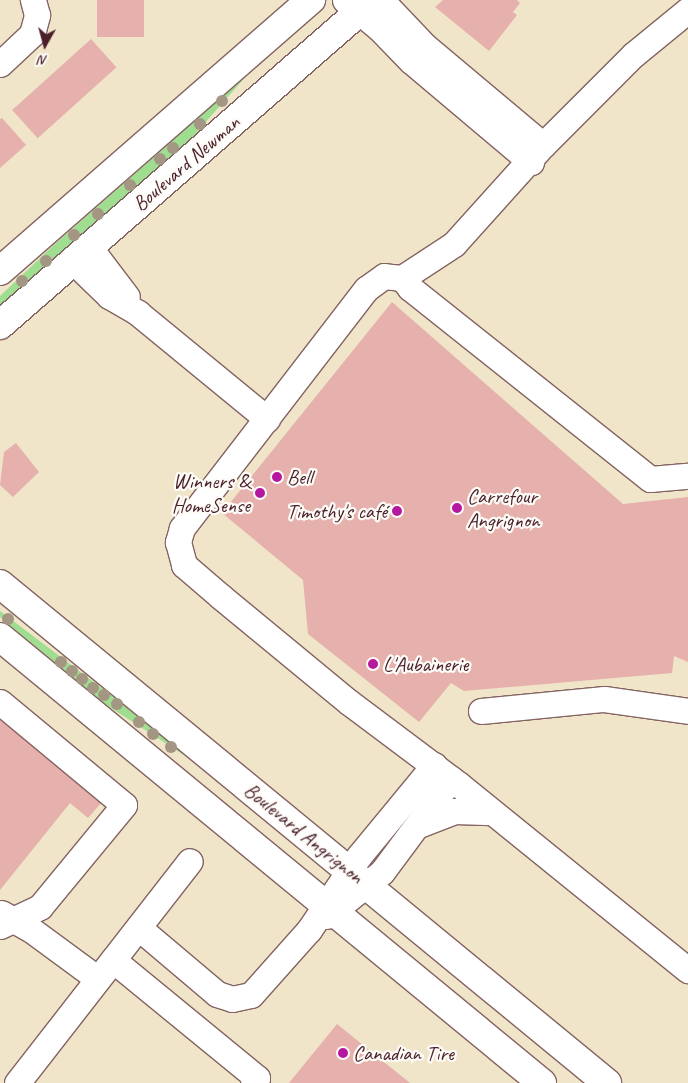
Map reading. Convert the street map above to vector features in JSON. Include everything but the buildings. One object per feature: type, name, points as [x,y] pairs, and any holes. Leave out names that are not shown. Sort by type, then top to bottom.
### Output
[{"type":"main road","name":"Boulevard Newman","points":[[0,271],[311,0]]},
{"type":"main road","name":"Boulevard Newman","points":[[0,325],[82,255],[364,3]]},
{"type":"main road","name":"Boulevard Angrignon","points":[[0,584],[607,1083]]},
{"type":"main road","name":"Boulevard Angrignon","points":[[0,637],[330,907],[538,1082]]},
{"type":"street","points":[[0,64],[32,34],[37,15],[33,0]]},
{"type":"street","points":[[364,3],[411,61],[537,153]]},
{"type":"street","points":[[684,20],[634,55],[537,153],[454,244],[402,278],[384,276],[366,289],[290,385],[267,419],[182,528],[178,553],[184,565],[350,703],[443,772],[688,970]]},
{"type":"street","points":[[82,255],[109,296],[138,313],[267,419]]},
{"type":"street","points":[[402,278],[410,288],[650,479],[688,476]]},
{"type":"street","points":[[482,711],[604,699],[688,711]]},
{"type":"street","points":[[0,702],[124,805],[40,907],[4,919]]},
{"type":"street","points":[[358,878],[382,872],[420,824],[443,772]]},
{"type":"street","points":[[140,928],[217,994],[232,999],[251,995],[260,989],[309,930],[358,878],[443,772]]},
{"type":"street","points":[[420,824],[454,811],[492,812]]},
{"type":"street","points":[[17,1083],[140,928],[190,861]]},
{"type":"street","points":[[4,919],[30,929],[105,970],[257,1078],[253,1083]]},
{"type":"green space","points":[[247,75],[190,140],[0,306],[0,296],[55,244]]},
{"type":"green space","points":[[0,611],[119,701],[196,763],[105,704],[0,617]]},
{"type":"place","name":"Bell","points":[[277,477]]},
{"type":"place","name":"Winners & HomeSense","points":[[260,493]]},
{"type":"place","name":"Carrefour Angrignon","points":[[457,508]]},
{"type":"place","name":"Timothy's café","points":[[397,511]]},
{"type":"place","name":"L'Aubainerie","points":[[373,664]]},
{"type":"place","name":"Canadian Tire","points":[[343,1053]]}]
